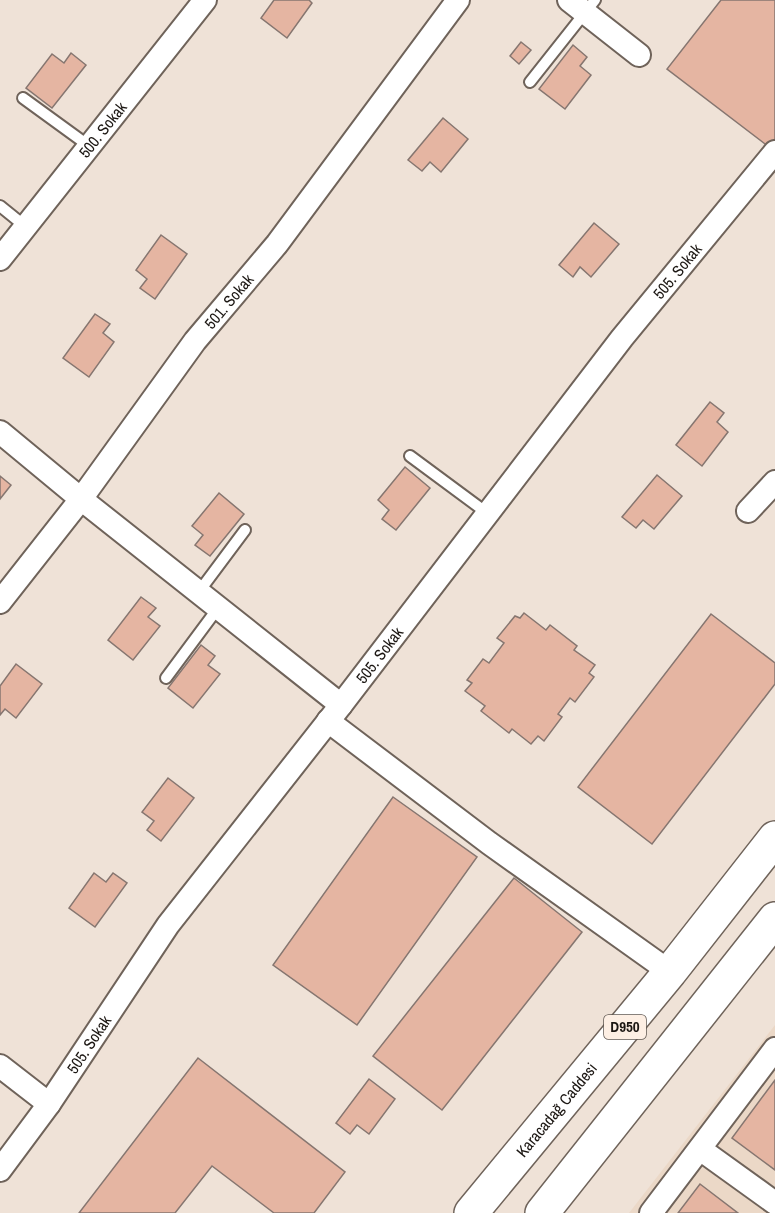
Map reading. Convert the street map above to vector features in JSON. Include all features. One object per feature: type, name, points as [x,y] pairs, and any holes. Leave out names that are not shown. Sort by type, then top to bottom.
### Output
[{"type":"highway","name":"Karacadağ Caddesi","points":[[471,1213],[670,972],[775,838]]},
{"type":"highway","points":[[542,1213],[775,919]]},
{"type":"street","name":"501. Sokak","points":[[0,602],[81,500],[195,341],[277,244],[458,0]]},
{"type":"street","name":"500. Sokak","points":[[0,259],[198,2]]},
{"type":"street","points":[[583,4],[639,55]]},
{"type":"street","name":"505. Sokak","points":[[0,1170],[49,1104],[168,925],[335,713],[622,338],[775,153]]},
{"type":"street","points":[[0,432],[81,500],[218,608],[335,713],[489,843],[670,972]]},
{"type":"street","points":[[748,511],[775,482]]},
{"type":"street","points":[[651,1213],[775,1049]]},
{"type":"street","points":[[0,1066],[49,1104]]},
{"type":"street","points":[[700,1149],[775,1203]]},
{"type":"lane","points":[[530,82],[583,4]]},
{"type":"lane","points":[[23,98],[89,146]]},
{"type":"lane","points":[[0,206],[26,227]]},
{"type":"lane","points":[[410,456],[487,513]]},
{"type":"lane","points":[[198,593],[245,530]]},
{"type":"lane","points":[[166,678],[218,608]]},
{"type":"shaded area","points":[[775,1025],[775,1213],[629,1213]]},
{"type":"building","points":[[274,0],[309,0],[312,3],[287,38],[261,18]]},
{"type":"building","points":[[721,0],[775,0],[775,139],[769,147],[667,69]]},
{"type":"building","points":[[521,42],[531,50],[519,64],[510,56]]},
{"type":"building","points":[[573,45],[587,57],[580,66],[591,75],[565,109],[539,89]]},
{"type":"building","points":[[71,53],[86,65],[52,108],[26,88],[52,54],[64,63]]},
{"type":"building","points":[[443,118],[468,139],[441,172],[430,162],[422,171],[408,160]]},
{"type":"building","points":[[594,223],[619,244],[591,277],[580,267],[573,277],[559,265]]},
{"type":"building","points":[[161,235],[187,254],[155,299],[140,288],[147,279],[136,270]]},
{"type":"building","points":[[95,314],[110,324],[103,333],[114,342],[89,377],[63,358]]},
{"type":"building","points":[[710,402],[724,413],[717,422],[728,432],[702,466],[676,445]]},
{"type":"building","points":[[405,467],[430,488],[396,530],[382,519],[389,510],[378,500]]},
{"type":"building","points":[[657,475],[682,496],[654,529],[643,520],[636,528],[622,517]]},
{"type":"building","points":[[0,476],[11,485],[0,499]]},
{"type":"building","points":[[219,493],[244,514],[210,556],[195,545],[203,535],[192,526]]},
{"type":"building","points":[[141,597],[156,608],[148,617],[160,626],[133,660],[108,640]]},
{"type":"building","points":[[524,613],[546,630],[550,625],[577,646],[574,650],[595,665],[589,673],[594,677],[575,702],[570,698],[558,714],[562,717],[544,741],[538,736],[531,744],[512,729],[509,733],[481,711],[485,706],[465,691],[472,683],[467,680],[483,659],[489,663],[504,643],[497,638],[515,616],[520,618]]},
{"type":"building","points":[[711,614],[775,663],[775,684],[652,844],[578,787]]},
{"type":"building","points":[[201,645],[215,656],[208,665],[220,674],[193,708],[168,688]]},
{"type":"building","points":[[16,664],[42,684],[16,718],[5,709],[0,715],[0,686]]},
{"type":"building","points":[[168,778],[194,798],[161,841],[147,830],[154,821],[142,812]]},
{"type":"building","points":[[393,797],[477,857],[357,1025],[273,965]]},
{"type":"building","points":[[94,873],[106,882],[113,873],[127,883],[95,927],[69,908]]},
{"type":"building","points":[[514,878],[582,932],[442,1110],[373,1056]]},
{"type":"building","points":[[198,1058],[345,1172],[314,1213],[274,1213],[212,1166],[175,1213],[79,1213]]},
{"type":"building","points":[[369,1079],[395,1099],[369,1134],[357,1125],[350,1134],[336,1123]]},
{"type":"building","points":[[775,1080],[775,1170],[732,1138]]},
{"type":"building","points":[[700,1184],[738,1213],[678,1213]]}]
